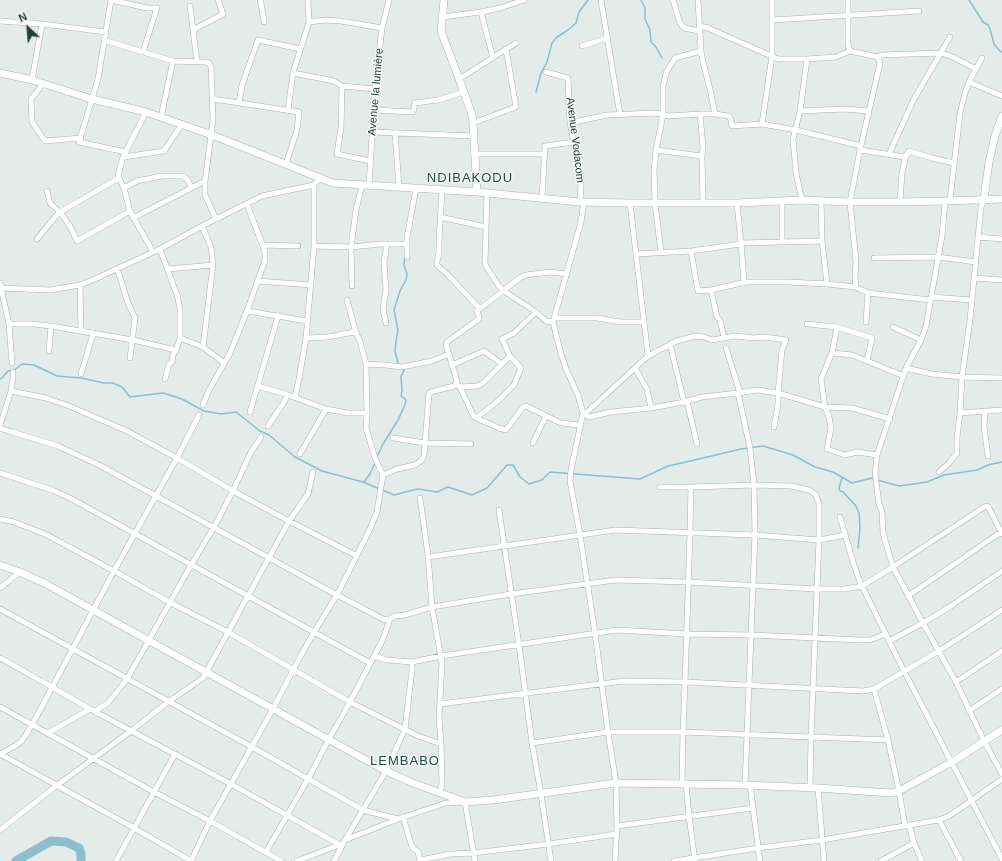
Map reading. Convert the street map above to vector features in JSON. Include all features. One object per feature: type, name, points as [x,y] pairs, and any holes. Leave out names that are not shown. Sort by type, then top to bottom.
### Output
[{"type":"street","points":[[143,52],[157,8],[147,8],[111,0],[98,79],[79,142],[124,155],[164,151],[182,124]]},
{"type":"street","points":[[193,30],[223,14],[219,0]]},
{"type":"street","points":[[260,0],[264,22]]},
{"type":"street","points":[[288,110],[293,73],[309,22],[308,0]]},
{"type":"street","name":"Avenue la lumière","points":[[352,286],[351,247],[356,210],[365,185],[370,161],[375,89],[382,28],[389,0]]},
{"type":"street","points":[[444,0],[441,31],[474,123],[474,154],[477,192]]},
{"type":"street","points":[[601,0],[620,115]]},
{"type":"street","points":[[672,0],[680,23],[684,28],[708,28],[778,59],[836,57],[850,50],[878,57],[881,55],[941,53],[976,68]]},
{"type":"street","points":[[698,0],[701,52],[715,114]]},
{"type":"street","points":[[762,124],[772,56],[772,0]]},
{"type":"street","points":[[848,0],[848,44],[850,50]]},
{"type":"street","points":[[442,16],[480,12],[500,8],[521,1]]},
{"type":"street","points":[[190,6],[197,62]]},
{"type":"street","points":[[772,20],[848,14],[919,11]]},
{"type":"street","points":[[480,12],[493,58]]},
{"type":"street","points":[[309,22],[326,20],[341,21],[382,28]]},
{"type":"street","points":[[0,21],[42,24],[106,32]]},
{"type":"street","points":[[32,80],[42,24]]},
{"type":"street","points":[[889,154],[914,99],[950,37]]},
{"type":"street","points":[[582,46],[607,38]]},
{"type":"street","points":[[104,40],[173,61],[209,63],[212,67],[214,120],[205,181],[205,195],[216,219]]},
{"type":"street","points":[[240,103],[242,85],[258,40],[300,49]]},
{"type":"street","points":[[459,79],[516,43]]},
{"type":"street","points":[[474,123],[516,107],[506,49]]},
{"type":"street","points":[[661,253],[655,203],[654,171],[656,150],[663,115],[663,86],[666,73],[675,58],[701,52]]},
{"type":"street","points":[[856,286],[856,261],[850,202],[860,148],[880,63],[878,57]]},
{"type":"street","points":[[982,58],[969,82],[960,113],[958,137],[948,201],[926,326],[921,340],[906,368],[877,456],[875,473],[879,504],[882,511],[883,534],[893,567],[956,682],[969,711],[1002,774]]},
{"type":"street","points":[[802,200],[796,173],[793,139],[800,111],[807,59]]},
{"type":"street","points":[[160,117],[173,61]]},
{"type":"street","name":"Avenue Vodacom","points":[[546,72],[568,78],[570,123],[578,162],[582,202],[581,222],[553,320]]},
{"type":"street","points":[[0,73],[32,80],[92,99],[146,112],[212,135],[333,183],[477,192],[582,202],[737,203],[802,200],[900,202],[1002,198]]},
{"type":"street","points":[[293,73],[334,81],[342,86],[375,89]]},
{"type":"street","points":[[969,82],[1002,96]]},
{"type":"street","points":[[43,84],[31,99],[32,122],[45,142],[81,138]]},
{"type":"street","points":[[342,86],[341,128],[338,154],[370,161]]},
{"type":"street","points":[[374,110],[413,112],[415,103],[438,100],[464,92]]},
{"type":"street","points":[[213,99],[299,112],[297,130],[286,164]]},
{"type":"street","points":[[800,111],[845,109],[868,111]]},
{"type":"street","points":[[146,112],[124,155],[118,176],[124,188],[133,218],[153,252]]},
{"type":"street","points":[[570,123],[607,115],[656,113],[669,116],[715,114],[729,116],[732,126],[762,124],[796,130],[860,148],[905,157]]},
{"type":"street","points":[[700,114],[703,147],[703,203]]},
{"type":"street","points":[[939,472],[957,454],[962,377],[972,300],[981,207],[984,199],[989,162],[995,136],[1002,116]]},
{"type":"street","points":[[372,132],[474,136]]},
{"type":"street","points":[[395,133],[399,187]]},
{"type":"street","points":[[542,198],[545,146],[574,142]]},
{"type":"street","points":[[656,150],[702,156]]},
{"type":"street","points":[[900,202],[902,173],[906,160],[905,157],[909,151],[954,163]]},
{"type":"street","points":[[474,154],[545,154]]},
{"type":"street","points":[[124,188],[138,181],[162,176],[182,176],[187,179],[192,188]]},
{"type":"street","points":[[12,363],[8,324],[0,287],[50,290],[80,285],[160,249],[262,196],[314,185],[321,177]]},
{"type":"street","points":[[37,239],[55,216],[60,212],[119,178]]},
{"type":"street","points":[[133,218],[205,181]]},
{"type":"street","points":[[295,397],[306,338],[311,285],[314,246],[314,185]]},
{"type":"street","points":[[407,257],[407,244],[416,188]]},
{"type":"street","points":[[442,190],[439,254],[437,264],[480,309]]},
{"type":"street","points":[[46,191],[50,203],[60,212],[70,226],[77,241],[130,211]]},
{"type":"street","points":[[488,193],[485,263],[498,285],[504,291],[546,320],[597,318],[620,322],[644,322]]},
{"type":"street","points":[[821,201],[822,241],[827,284]]},
{"type":"street","points":[[782,202],[782,242]]},
{"type":"street","points":[[630,203],[648,356]]},
{"type":"street","points":[[737,203],[744,283]]},
{"type":"street","points":[[203,405],[208,392],[230,353],[265,260],[265,252],[247,204]]},
{"type":"street","points":[[440,217],[486,227]]},
{"type":"street","points":[[202,226],[211,247],[213,265],[203,347]]},
{"type":"street","points":[[978,237],[1002,239]]},
{"type":"street","points":[[636,254],[691,252],[741,243],[822,241]]},
{"type":"street","points":[[386,323],[383,309],[386,290],[384,263],[387,244]]},
{"type":"street","points":[[314,246],[351,247],[407,244]]},
{"type":"street","points":[[262,245],[298,246]]},
{"type":"street","points":[[160,249],[177,295],[180,308],[180,338],[173,355],[172,362],[169,364],[165,379]]},
{"type":"street","points":[[691,252],[698,291],[711,290],[746,282],[788,282],[856,286],[868,293],[972,300]]},
{"type":"street","points":[[874,258],[938,257],[976,262]]},
{"type":"street","points":[[168,269],[213,265]]},
{"type":"street","points":[[117,269],[128,303],[135,318],[130,358]]},
{"type":"street","points":[[567,274],[550,272],[521,277],[477,311],[480,317],[479,320],[447,342],[446,345],[458,385],[476,418],[506,430],[523,407],[526,406],[561,423],[580,425]]},
{"type":"street","points":[[974,278],[1002,280]]},
{"type":"street","points":[[258,281],[311,285]]},
{"type":"street","points":[[80,285],[81,331]]},
{"type":"street","points":[[711,290],[717,317],[720,320],[724,337]]},
{"type":"street","points":[[866,322],[868,293]]},
{"type":"street","points":[[0,754],[191,861],[210,821],[357,556],[370,531],[377,512],[383,474],[374,458],[366,428],[366,364],[347,300]]},
{"type":"street","points":[[247,311],[307,321]]},
{"type":"street","points":[[476,418],[498,401],[514,385],[521,368],[510,356],[502,340],[514,333],[536,312]]},
{"type":"street","points":[[250,412],[278,316]]},
{"type":"street","points":[[553,320],[561,354],[578,395],[583,413],[570,481],[595,633],[616,783],[617,826],[615,861]]},
{"type":"street","points":[[8,324],[51,326],[132,340],[176,350]]},
{"type":"street","points":[[807,324],[836,328],[872,338],[867,361]]},
{"type":"street","points":[[49,351],[51,326]]},
{"type":"street","points":[[893,327],[921,340]]},
{"type":"street","points":[[836,328],[832,353],[822,379],[825,407],[829,416],[831,428],[827,449],[845,455],[857,452],[877,456]]},
{"type":"street","points":[[306,338],[321,338],[354,332],[356,333]]},
{"type":"street","points":[[81,374],[93,334]]},
{"type":"street","points":[[583,413],[588,412],[648,356],[677,341],[695,336],[712,340],[735,336],[765,338],[786,340],[782,350],[778,404],[774,426]]},
{"type":"street","points":[[180,338],[203,347],[224,363]]},
{"type":"street","points":[[670,344],[698,444]]},
{"type":"street","points":[[726,348],[739,393],[750,448],[754,484],[755,535],[747,735],[748,785],[753,808],[760,861]]},
{"type":"street","points":[[452,364],[484,351],[502,364]]},
{"type":"street","points":[[832,353],[852,355],[904,376]]},
{"type":"street","points":[[366,364],[402,367],[432,361],[449,354]]},
{"type":"street","points":[[383,474],[415,465],[422,460],[424,456],[429,393],[458,385],[477,386],[484,383],[510,356]]},
{"type":"street","points":[[635,368],[647,389],[650,408]]},
{"type":"street","points":[[906,368],[932,374],[962,377],[1002,378]]},
{"type":"street","points":[[13,372],[11,391],[0,426],[12,432],[58,446],[85,458],[214,527],[336,595],[388,620],[395,616],[405,615],[432,607],[511,594],[616,580],[688,582],[816,589],[845,589],[862,586],[984,506],[987,506],[1002,533],[908,596]]},
{"type":"street","points":[[258,386],[295,397],[326,410],[348,413],[367,413]]},
{"type":"street","points":[[583,413],[589,417],[611,412],[650,408],[702,397],[757,390],[778,393],[825,407],[852,408],[890,419]]},
{"type":"street","points":[[11,391],[46,398],[69,406],[126,431],[177,458],[233,491],[357,556]]},
{"type":"street","points":[[268,426],[288,395]]},
{"type":"street","points":[[300,454],[326,410]]},
{"type":"street","points":[[960,413],[1002,410]]},
{"type":"street","points":[[985,411],[984,428],[988,456]]},
{"type":"street","points":[[0,754],[22,741],[32,725],[199,415]]},
{"type":"street","points":[[533,442],[546,416]]},
{"type":"street","points":[[95,711],[108,703],[128,679],[191,565],[214,527],[251,452],[261,437]]},
{"type":"street","points":[[393,438],[425,443],[471,444]]},
{"type":"street","points":[[0,830],[168,702],[203,678],[289,521],[308,494],[313,472]]},
{"type":"street","points":[[0,473],[52,490],[70,498],[370,663]]},
{"type":"street","points":[[660,487],[754,484],[800,488],[809,490],[816,496],[819,504],[819,540],[811,738],[814,788],[824,861]]},
{"type":"street","points":[[691,487],[686,682],[683,732],[684,784],[695,859]]},
{"type":"street","points":[[420,498],[428,557],[432,607],[442,663],[439,718],[442,784],[440,793]]},
{"type":"street","points":[[499,510],[532,743],[551,861]]},
{"type":"street","points":[[840,517],[853,562],[862,586],[904,671],[1002,859]]},
{"type":"street","points":[[0,519],[14,522],[48,535],[170,603],[228,632],[350,702],[418,736],[441,744]]},
{"type":"street","points":[[428,557],[614,530],[755,535],[819,540],[845,535]]},
{"type":"street","points":[[0,565],[46,584],[386,771],[413,783],[465,802]]},
{"type":"street","points":[[889,641],[948,608],[1002,571]]},
{"type":"street","points":[[0,588],[20,572]]},
{"type":"street","points":[[0,609],[252,747],[363,810],[400,818]]},
{"type":"street","points":[[440,704],[624,681],[686,682],[863,691],[874,689],[938,651],[1002,610]]},
{"type":"street","points":[[266,852],[350,702],[383,639],[390,619]]},
{"type":"street","points":[[374,656],[388,660],[412,662],[441,656],[617,630],[687,634],[870,640],[886,634]]},
{"type":"street","points":[[956,682],[1002,651]]},
{"type":"street","points":[[0,658],[90,709],[231,784],[340,845]]},
{"type":"street","points":[[334,861],[340,845],[345,840],[386,771],[405,729],[412,662]]},
{"type":"street","points":[[874,689],[888,740],[907,826],[922,861]]},
{"type":"street","points":[[969,711],[1002,689]]},
{"type":"street","points":[[0,707],[281,861]]},
{"type":"street","points":[[48,733],[90,709]]},
{"type":"street","points":[[345,840],[400,818],[446,803],[493,800],[616,783],[748,785],[891,793],[899,791],[952,762],[1002,730]]},
{"type":"street","points":[[532,743],[608,732],[683,732],[888,740]]},
{"type":"street","points":[[116,861],[174,754]]},
{"type":"street","points":[[674,861],[822,840],[939,820],[949,816],[1002,779]]},
{"type":"street","points":[[465,802],[474,861]]},
{"type":"street","points":[[617,826],[753,808]]},
{"type":"street","points":[[400,818],[412,847],[418,852],[420,860],[452,854],[549,844],[616,834]]},
{"type":"street","points":[[939,820],[960,861]]},
{"type":"street","points":[[881,861],[914,843]]},
{"type":"street","points":[[297,861],[340,845]]},
{"type":"waterway","points":[[536,92],[552,43],[557,37],[576,23],[579,12],[588,0]]},
{"type":"waterway","points":[[641,0],[645,8],[645,19],[650,30],[651,42],[656,47],[662,58]]},
{"type":"waterway","points":[[969,0],[983,22],[988,25],[994,44],[1002,52]]},
{"type":"waterway","points":[[400,365],[398,363],[395,351],[398,330],[394,310],[400,291],[406,280],[407,274],[404,265],[405,254]]},
{"type":"waterway","points":[[0,379],[8,371],[14,370],[22,364],[34,365],[57,376],[113,383],[122,387],[130,397],[163,393],[182,399],[204,411],[221,414],[236,412],[260,431],[269,435],[295,457],[322,471],[363,482],[394,495],[418,489],[437,492],[448,487],[472,495],[487,488],[507,465],[513,465],[520,477],[529,484],[542,480],[550,472],[640,479],[668,466],[741,449],[763,446],[793,455],[815,467],[833,472],[852,483],[872,478],[874,479]]},
{"type":"waterway","points":[[377,457],[405,405],[406,400],[401,396],[401,377],[404,370],[402,368]]},
{"type":"waterway","points":[[877,480],[899,486],[927,482],[944,475],[977,470],[988,465],[1002,462]]},
{"type":"waterway","points":[[364,482],[375,463]]},
{"type":"waterway","points":[[842,478],[839,488],[840,491],[843,492],[856,506],[859,513],[860,529],[858,548]]},
{"type":"waterway","points":[[16,861],[51,841],[66,842],[79,848],[81,861]]},
{"type":"district","name":"NDIBAKODU","points":[[470,178]]},
{"type":"district","name":"LEMBABO","points":[[405,761]]}]
